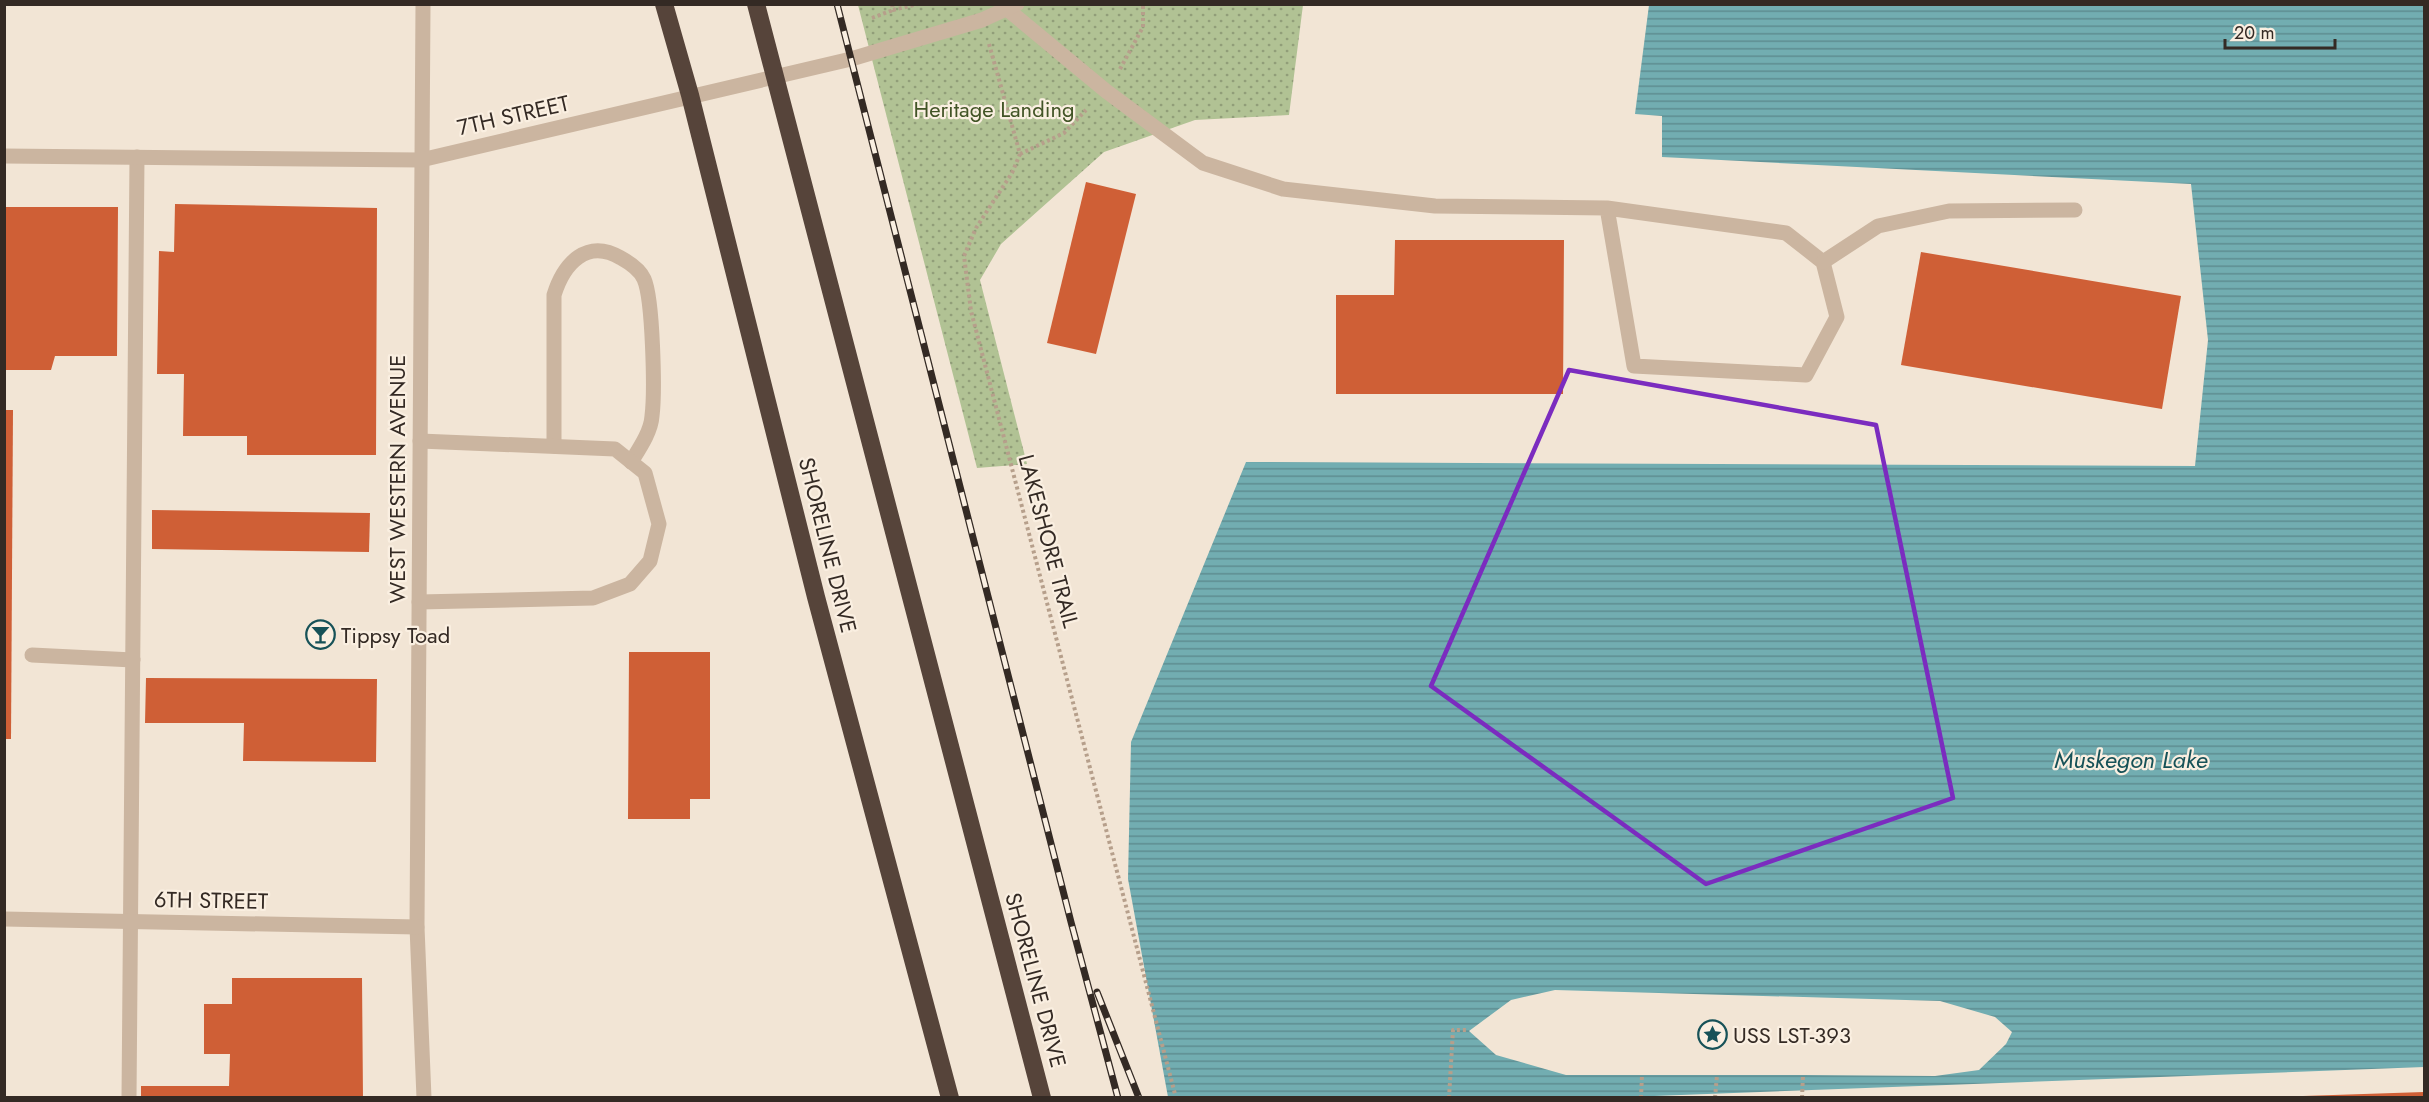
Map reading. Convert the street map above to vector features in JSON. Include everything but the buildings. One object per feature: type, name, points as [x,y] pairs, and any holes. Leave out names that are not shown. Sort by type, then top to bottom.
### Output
[{"type":"highway","name":"SHORELINE DRIVE","points":[[664,4],[690,95],[816,597],[950,1098]]},
{"type":"highway","name":"SHORELINE DRIVE","points":[[756,4],[1042,1098]]},
{"type":"street","name":"WEST WESTERN AVENUE","points":[[423,4],[417,927],[424,1098]]},
{"type":"street","name":"7TH STREET","points":[[4,156],[421,160],[851,59],[982,20],[1012,7]]},
{"type":"street","points":[[1012,7],[1106,91],[1203,163],[1282,189],[1435,206],[1607,208],[1786,234],[1823,262],[1837,317],[1806,375],[1634,366],[1607,208]]},
{"type":"street","points":[[129,1098],[137,157]]},
{"type":"street","points":[[1823,262],[1878,226],[1949,211],[2075,210]]},
{"type":"street","points":[[554,446],[554,295],[561,274],[575,258],[593,251],[612,252],[631,264],[644,277],[650,297],[652,418],[631,462]]},
{"type":"street","points":[[419,602],[593,598],[630,584],[650,561],[659,524],[645,473],[615,449],[420,441]]},
{"type":"street","points":[[32,655],[133,660]]},
{"type":"street","name":"6TH STREET","points":[[4,919],[417,927]]},
{"type":"path","points":[[872,18],[893,7],[918,4]]},
{"type":"path","name":"LAKESHORE TRAIL","points":[[982,20],[1020,154],[1012,173],[975,228],[964,256],[965,279],[971,311],[1176,1098]]},
{"type":"path","points":[[1449,1098],[1453,1030],[1468,1030]]},
{"type":"path","points":[[1641,1098],[1642,1075]]},
{"type":"path","points":[[1715,1098],[1717,1075]]},
{"type":"path","points":[[1802,1098],[1803,1075]]},
{"type":"highlighted area","points":[[1569,370],[1876,425],[1953,798],[1706,884],[1431,686]]},
{"type":"green space","name":"Heritage Landing","points":[[858,5],[1303,5],[1289,115],[1195,120],[1104,152],[1001,244],[980,280],[1027,464],[977,468]]},
{"type":"water","name":"Muskegon Lake","points":[[1649,5],[2424,5],[2424,1067],[1628,1097],[1168,1097],[1128,879],[1131,742],[1246,462],[2195,466],[2208,340],[2191,184],[1662,157],[1662,116],[1635,114]],"holes":[[[1555,990],[1940,1001],[1995,1017],[2012,1032],[2006,1044],[1979,1070],[1935,1076],[1566,1075],[1496,1055],[1469,1031],[1511,1000]]]},
{"type":"railway","points":[[837,4],[1118,1098]]},
{"type":"railway","points":[[1097,992],[1139,1098]]},
{"type":"place","name":"Tippsy Toad","points":[[320,635]]},
{"type":"place","name":"USS LST-393","points":[[1712,1035]]}]
